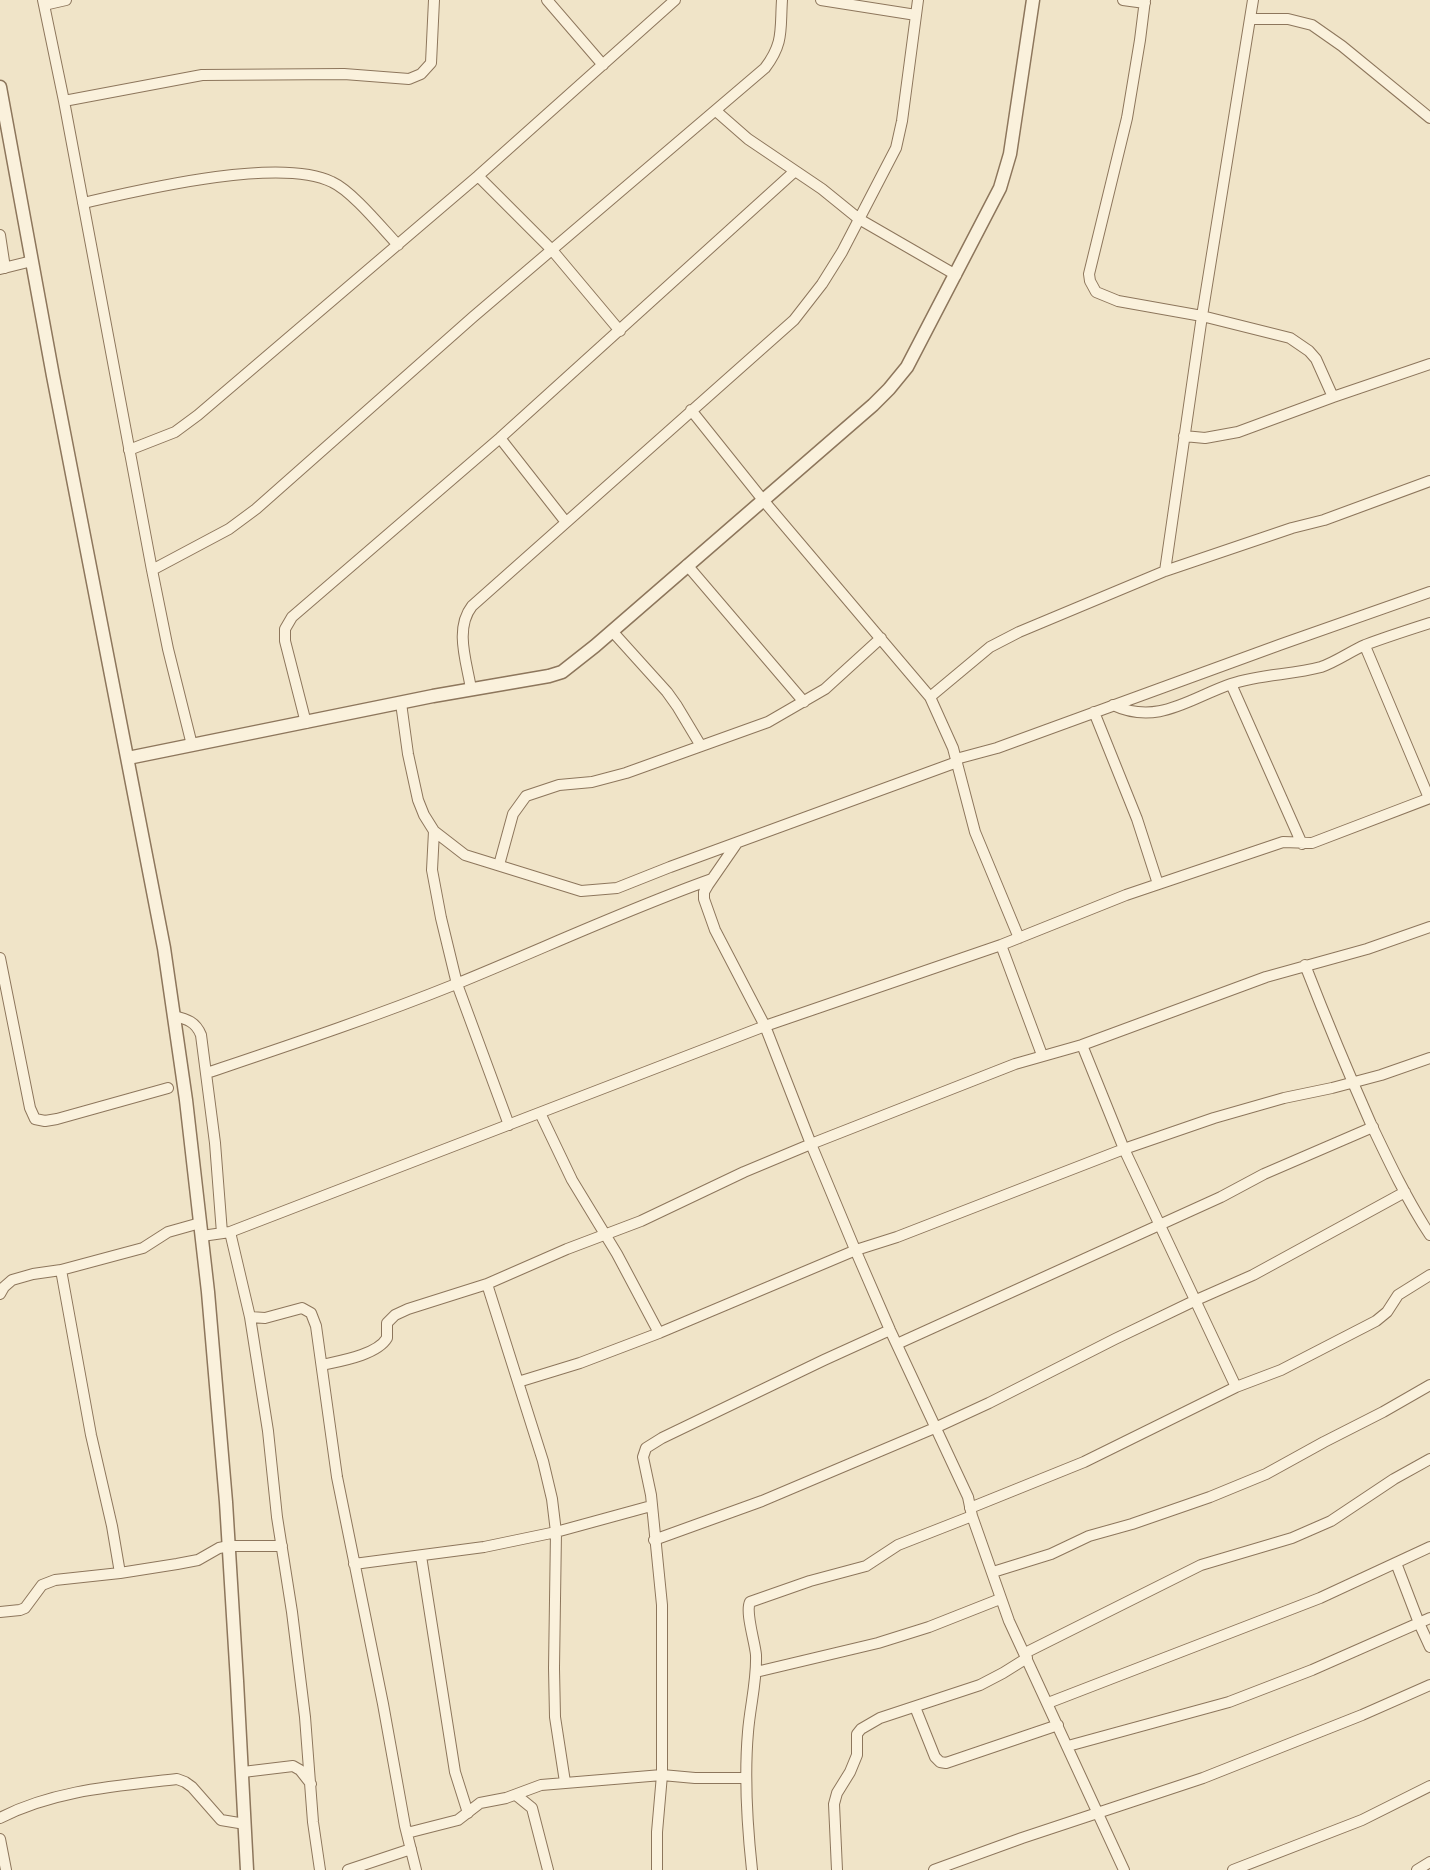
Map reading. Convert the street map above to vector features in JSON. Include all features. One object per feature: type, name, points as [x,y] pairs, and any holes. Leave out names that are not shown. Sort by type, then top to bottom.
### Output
[{"type":"street","points":[[66,0],[43,2],[64,101],[152,570],[168,649],[192,745]]},
{"type":"street","points":[[64,101],[202,75],[344,74],[409,79],[421,74],[431,63],[434,0]]},
{"type":"street","points":[[547,0],[603,65]]},
{"type":"street","points":[[129,450],[164,437],[187,424],[478,176],[675,0]]},
{"type":"street","points":[[152,570],[229,528],[249,514],[473,317],[765,68],[775,54],[780,42],[782,0]]},
{"type":"street","points":[[821,0],[916,15]]},
{"type":"street","points":[[471,689],[462,638],[464,618],[472,606],[794,320],[822,284],[842,252],[891,158],[899,136],[918,0]]},
{"type":"street","points":[[128,758],[471,689],[523,682],[562,672],[612,631],[835,438],[889,389],[907,367],[1000,188],[1007,162],[1033,0]]},
{"type":"street","points":[[1123,0],[1145,2],[1127,118],[1090,274],[1090,281],[1096,292],[1118,301],[1202,316],[1290,338],[1309,351],[1316,359],[1333,397]]},
{"type":"street","points":[[1165,571],[1202,316],[1253,0]]},
{"type":"street","points":[[1251,19],[1288,19],[1312,25],[1342,46],[1430,118]]},
{"type":"street","points":[[0,88],[53,376],[164,948],[186,1100],[202,1236],[217,1398],[228,1546],[247,1870]]},
{"type":"street","points":[[716,111],[748,139],[822,189],[859,219],[956,275]]},
{"type":"street","points":[[306,723],[285,641],[287,624],[292,617],[500,438],[795,171]]},
{"type":"street","points":[[83,203],[142,190],[198,181],[246,174],[288,172],[316,176],[338,185],[398,244]]},
{"type":"street","points":[[478,176],[552,250],[620,331]]},
{"type":"street","points":[[0,235],[3,269],[32,261]]},
{"type":"street","points":[[1184,436],[1205,438],[1238,432],[1430,364]]},
{"type":"street","points":[[691,410],[763,500],[930,697],[956,761],[975,832],[1019,938]]},
{"type":"street","points":[[500,438],[566,521]]},
{"type":"street","points":[[930,697],[985,651],[1003,640],[1165,571],[1292,528],[1324,520],[1430,481]]},
{"type":"street","points":[[687,565],[804,702]]},
{"type":"street","points":[[401,703],[408,754],[418,800],[434,831],[465,855],[581,891],[600,890],[617,888],[956,761],[997,748],[1430,592]]},
{"type":"street","points":[[1113,705],[1135,713],[1152,713],[1173,708],[1231,684],[1256,677],[1322,666],[1365,646],[1430,623]]},
{"type":"street","points":[[612,631],[677,706],[701,746]]},
{"type":"street","points":[[499,865],[513,814],[518,804],[526,796],[560,785],[592,782],[626,774],[768,722],[825,689],[881,638]]},
{"type":"street","points":[[202,1236],[226,1233],[765,1026],[1002,945],[1158,884],[1283,842],[1302,844],[1329,838],[1430,798],[1365,646]]},
{"type":"street","points":[[1231,684],[1302,844]]},
{"type":"street","points":[[1094,712],[1137,819],[1158,884]]},
{"type":"street","points":[[434,831],[432,870],[440,918],[457,984],[509,1125]]},
{"type":"street","points":[[737,843],[704,892],[708,912],[715,930],[765,1026],[811,1144],[890,1330],[968,1497],[971,1512],[993,1572],[1000,1599],[1124,1870]]},
{"type":"street","points":[[207,1073],[334,1031],[457,984],[626,911],[713,878]]},
{"type":"street","points":[[322,1365],[350,1359],[381,1346],[387,1338],[387,1323],[395,1315],[431,1301],[487,1284],[567,1249],[641,1222],[744,1172],[811,1144],[1042,1055],[1082,1045],[1266,977],[1355,952],[1430,927]]},
{"type":"street","points":[[1002,945],[1042,1055]]},
{"type":"street","points":[[0,958],[22,1057],[30,1108],[35,1119],[45,1121],[57,1119],[168,1088]]},
{"type":"street","points":[[1305,966],[1352,1082],[1405,1192],[1430,1235]]},
{"type":"street","points":[[174,1016],[192,1022],[199,1029],[207,1073],[226,1233],[250,1317],[268,1431],[277,1518],[292,1612],[311,1784],[313,1822],[320,1870]]},
{"type":"street","points":[[1082,1045],[1124,1149],[1194,1301],[1236,1386]]},
{"type":"street","points":[[518,1382],[580,1363],[658,1333],[856,1250],[897,1237],[1124,1149],[1231,1113],[1284,1098],[1381,1075],[1430,1058]]},
{"type":"street","points":[[540,1113],[572,1180],[617,1254],[658,1333]]},
{"type":"street","points":[[897,1344],[1220,1197],[1264,1174],[1373,1127]]},
{"type":"street","points":[[654,1540],[762,1501],[989,1403],[1194,1301],[1253,1275],[1405,1192]]},
{"type":"street","points":[[0,1294],[4,1287],[12,1280],[33,1274],[61,1270],[143,1248],[168,1232],[200,1223]]},
{"type":"street","points":[[61,1270],[91,1435],[112,1526],[120,1573]]},
{"type":"street","points":[[752,1870],[746,1778],[748,1731],[756,1672],[755,1640],[748,1610],[752,1600],[810,1581],[866,1566],[898,1546],[1084,1462],[1236,1386],[1281,1370],[1376,1321],[1387,1312],[1398,1295],[1430,1275]]},
{"type":"street","points":[[487,1284],[550,1487],[556,1532],[554,1703],[565,1782]]},
{"type":"street","points":[[250,1317],[265,1318],[296,1309],[307,1310],[311,1313],[316,1326],[337,1477],[371,1639],[407,1833],[416,1870]]},
{"type":"street","points":[[657,1870],[656,1832],[662,1775],[662,1605],[651,1496],[643,1457],[646,1448],[824,1360],[890,1330]]},
{"type":"street","points":[[993,1572],[1051,1554],[1089,1536],[1210,1497],[1257,1478],[1383,1412],[1430,1385]]},
{"type":"street","points":[[837,1870],[834,1804],[835,1798],[850,1772],[857,1755],[856,1741],[858,1731],[880,1718],[980,1684],[1003,1673],[1026,1656],[1201,1566],[1292,1538],[1331,1521],[1394,1479],[1430,1459]]},
{"type":"street","points":[[354,1564],[484,1547],[556,1532],[651,1506]]},
{"type":"street","points":[[0,1612],[25,1608],[39,1588],[48,1582],[120,1573],[198,1560],[219,1548],[228,1546],[282,1546]]},
{"type":"street","points":[[1048,1703],[1320,1598],[1430,1547]]},
{"type":"street","points":[[421,1556],[455,1772],[468,1813]]},
{"type":"street","points":[[1396,1563],[1430,1646]]},
{"type":"street","points":[[756,1672],[878,1644],[929,1627],[1000,1599]]},
{"type":"street","points":[[1068,1746],[1229,1702],[1312,1670],[1430,1618]]},
{"type":"street","points":[[934,1870],[1097,1812],[1203,1778],[1362,1715],[1430,1684]]},
{"type":"street","points":[[915,1707],[935,1757],[940,1762],[946,1763],[1058,1726]]},
{"type":"street","points":[[242,1772],[293,1766],[300,1770],[311,1784]]},
{"type":"street","points":[[407,1833],[458,1820],[480,1804],[516,1795],[542,1785],[662,1775],[695,1778],[746,1778]]},
{"type":"street","points":[[0,1818],[14,1811],[61,1795],[176,1779],[192,1787],[221,1820],[245,1824]]},
{"type":"street","points":[[1233,1870],[1362,1820],[1430,1786]]},
{"type":"street","points":[[516,1795],[532,1808],[548,1870]]},
{"type":"street","points":[[0,1839],[6,1870]]},
{"type":"street","points":[[348,1870],[411,1849]]},
{"type":"street","points":[[1417,1870],[1430,1862]]}]
